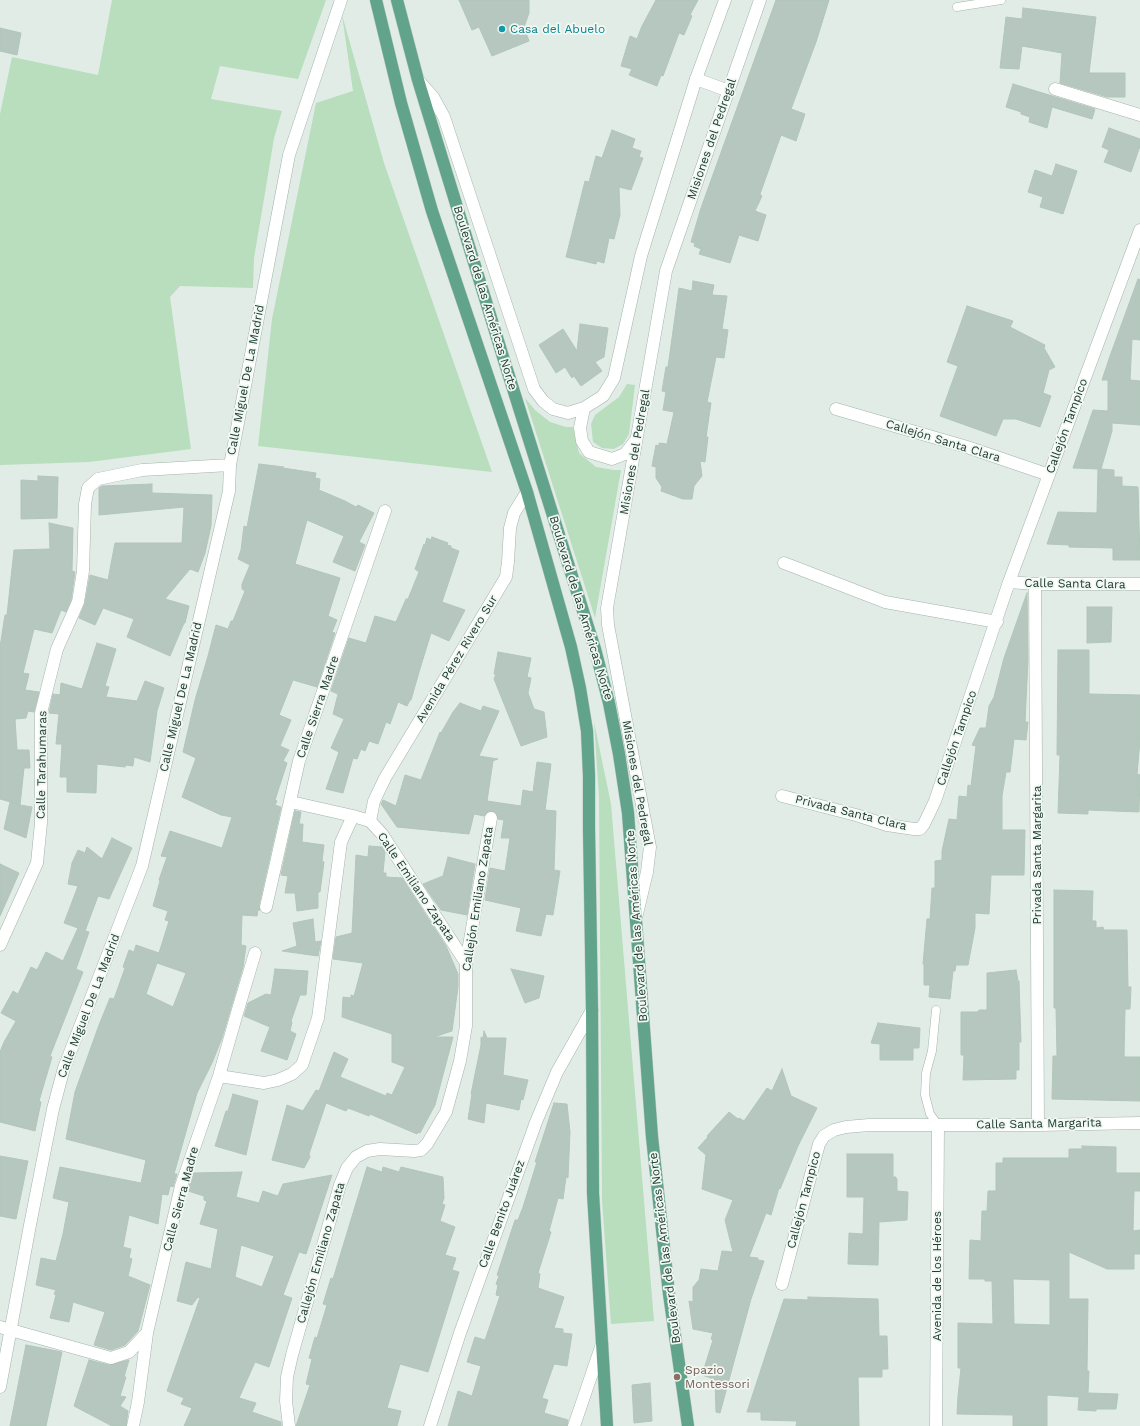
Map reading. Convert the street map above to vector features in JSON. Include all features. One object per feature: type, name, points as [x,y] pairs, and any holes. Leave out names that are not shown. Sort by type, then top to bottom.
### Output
[{"type":"main road","name":"Boulevard de las Américas Norte","points":[[376,0],[401,103],[432,211],[528,492],[571,647],[587,732],[589,776],[593,1193],[607,1426]]},
{"type":"main road","name":"Boulevard de las Américas Norte","points":[[397,0],[418,80],[505,364],[595,649],[609,703],[628,813],[652,1136],[669,1294],[688,1426]]},
{"type":"street","name":"Calle Miguel De La Madrid","points":[[0,1387],[6,1329],[64,1068],[142,866],[229,492],[230,465],[288,155],[341,0]]},
{"type":"street","points":[[418,80],[433,97],[444,116],[534,389],[542,400],[553,409],[568,413],[584,408],[603,396],[614,378],[641,256],[696,79],[725,0]]},
{"type":"street","name":"Misiones del Pedregal","points":[[636,915],[647,872],[650,847],[608,625],[607,608],[666,271],[760,0]]},
{"type":"street","points":[[696,79],[728,91]]},
{"type":"street","points":[[1055,89],[1140,115]]},
{"type":"street","name":"Callejón Tampico","points":[[920,829],[935,801],[1010,582],[1140,230]]},
{"type":"street","points":[[584,408],[580,428],[582,441],[589,452],[612,459],[625,454],[637,439]]},
{"type":"street","name":"Callejón Santa Clara","points":[[836,409],[967,447],[1049,475]]},
{"type":"street","name":"Calle Tarahumaras","points":[[0,945],[36,863],[42,823],[40,712],[57,649],[78,602],[83,571],[84,504],[88,488],[98,479],[142,470],[230,465]]},
{"type":"street","name":"Avenida Pérez Rivero Sur","points":[[370,821],[374,801],[385,778],[506,577],[510,528],[514,513],[528,492]]},
{"type":"street","name":"Calle Sierra Madre","points":[[266,907],[291,802],[299,761],[385,511]]},
{"type":"street","points":[[784,563],[885,602],[996,622]]},
{"type":"street","name":"Calle Santa Clara","points":[[1010,582],[1036,584],[1140,584]]},
{"type":"street","name":"Privada Santa Margarita","points":[[1036,584],[1038,1125]]},
{"type":"street","name":"Privada Santa Clara","points":[[782,796],[856,814],[887,825],[920,829]]},
{"type":"street","name":"Calle Emiliano Zapata","points":[[291,802],[370,821],[382,834],[466,963]]},
{"type":"street","points":[[219,1076],[264,1083],[278,1080],[292,1074],[302,1065],[318,1018],[341,842],[353,816]]},
{"type":"street","name":"Callejón Emiliano Zapata","points":[[289,1426],[286,1401],[289,1370],[302,1316],[340,1185],[347,1168],[356,1157],[367,1151],[380,1149],[421,1150],[427,1144],[446,1112],[460,1061],[466,1026],[466,963],[490,818]]},
{"type":"street","name":"Calle Sierra Madre","points":[[133,1426],[138,1402],[147,1334],[181,1186],[219,1076],[256,953]]},
{"type":"street","name":"Calle Benito Juárez","points":[[430,1426],[460,1333],[536,1122],[557,1072],[592,1010]]},
{"type":"street","name":"Calle Santa Margarita","points":[[938,1125],[1038,1125],[1140,1122]]},
{"type":"street","name":"Callejón Tampico","points":[[782,1284],[819,1144],[824,1136],[834,1130],[846,1127],[869,1125],[938,1125]]},
{"type":"street","name":"Avenida de los Héroes","points":[[936,1426],[938,1125]]},
{"type":"street","points":[[6,1329],[111,1358],[129,1352],[147,1334]]},
{"type":"street","points":[[574,1426],[602,1343]]},
{"type":"lane","points":[[957,7],[1001,0]]},
{"type":"lane","points":[[936,1010],[932,1051],[926,1073],[925,1094],[930,1114],[938,1125]]},
{"type":"green space","points":[[112,0],[326,0],[298,79],[220,66],[211,99],[282,111],[274,138],[254,258],[253,288],[180,286],[170,297],[191,449],[89,462],[0,465],[0,114],[12,57],[98,75]]},
{"type":"green space","points":[[342,15],[384,163],[492,472],[258,446],[272,319],[316,103],[353,91]]},
{"type":"green space","points":[[627,384],[635,385],[629,434],[623,444],[614,449],[602,448],[593,442],[591,424],[595,415],[619,397]]},
{"type":"green space","points":[[525,398],[535,410],[550,422],[566,427],[573,427],[579,453],[596,467],[621,470],[595,618]]},
{"type":"green space","points":[[594,722],[611,804],[654,1321],[611,1324],[602,1200],[599,796]]},
{"type":"building","name":"Casa del Abuelo","points":[[459,0],[529,0],[529,13],[524,27],[529,41],[492,56],[479,27],[472,30]]},
{"type":"building","points":[[656,0],[698,0],[690,15],[692,16],[684,35],[679,33],[663,76],[661,75],[657,86],[629,75],[632,69],[621,66],[630,36],[637,39]]},
{"type":"building","points":[[776,0],[829,0],[816,42],[791,109],[805,114],[796,141],[781,135],[760,194],[762,196],[755,211],[766,215],[758,241],[739,235],[730,263],[699,254],[701,249],[694,246],[695,243],[691,242],[701,208]]},
{"type":"building","points":[[1023,8],[1096,17],[1089,73],[1125,73],[1125,97],[1107,97],[1060,83],[1062,53],[1022,46],[1019,69],[1000,68],[1006,17],[1022,19]]},
{"type":"building","points":[[0,28],[21,33],[17,55],[0,51]]},
{"type":"building","points":[[1013,84],[1095,109],[1092,119],[1052,107],[1047,128],[1029,122],[1030,117],[1006,107]]},
{"type":"building","points":[[1109,128],[1140,139],[1140,146],[1131,172],[1104,162],[1109,150],[1102,147]]},
{"type":"building","points":[[612,130],[635,139],[632,148],[641,151],[639,157],[643,158],[631,190],[619,187],[620,215],[614,239],[609,238],[604,263],[597,261],[596,264],[566,257],[585,181],[589,182],[596,156],[602,158]]},
{"type":"building","points":[[1056,164],[1077,171],[1063,214],[1040,207],[1043,197],[1028,192],[1035,170],[1052,176]]},
{"type":"building","points":[[1138,279],[1140,280],[1140,340],[1132,339],[1130,380],[1140,381],[1140,425],[1112,423],[1112,431],[1101,469],[1114,470],[1114,477],[1122,477],[1122,486],[1138,487],[1140,560],[1113,560],[1113,548],[1069,547],[1069,545],[1047,544],[1058,512],[1097,513],[1098,469],[1073,468],[1093,410],[1108,411],[1108,380],[1102,380]]},
{"type":"building","points":[[693,281],[714,285],[712,295],[727,296],[722,329],[728,330],[724,358],[716,357],[707,402],[711,403],[706,437],[708,437],[705,462],[700,461],[702,476],[694,486],[692,499],[683,499],[661,491],[662,487],[656,478],[656,467],[652,466],[656,445],[659,446],[659,443],[667,444],[674,412],[663,410],[666,392],[662,391],[666,367],[668,367],[679,288],[692,291]]},
{"type":"building","points":[[967,306],[1013,321],[1010,327],[1045,345],[1044,348],[1055,367],[1049,370],[1043,393],[1051,396],[1040,427],[1016,419],[1003,419],[996,436],[940,416],[958,366],[947,362]]},
{"type":"building","points":[[580,324],[608,328],[604,357],[595,362],[602,371],[581,386],[574,376],[572,378],[565,367],[556,373],[539,345],[563,329],[577,351]]},
{"type":"building","points":[[259,464],[316,473],[315,478],[320,479],[319,490],[356,507],[358,505],[374,513],[359,542],[365,545],[355,571],[333,562],[344,536],[307,520],[295,564],[340,578],[328,616],[337,620],[332,632],[335,633],[317,687],[293,680],[279,715],[291,720],[280,746],[289,750],[283,761],[287,763],[275,800],[277,801],[275,805],[281,807],[259,905],[260,910],[258,910],[257,916],[242,915],[241,945],[246,946],[243,967],[222,1038],[212,1063],[197,1093],[174,1174],[177,1174],[173,1187],[170,1186],[168,1195],[162,1194],[158,1224],[129,1215],[123,1247],[131,1249],[129,1258],[132,1259],[128,1276],[150,1285],[138,1331],[125,1345],[111,1350],[94,1345],[105,1312],[73,1302],[69,1322],[50,1318],[56,1290],[36,1285],[41,1258],[56,1261],[63,1234],[69,1202],[53,1198],[60,1167],[141,1183],[146,1160],[66,1139],[75,1092],[110,998],[114,999],[125,968],[123,967],[129,950],[134,952],[136,945],[159,953],[169,921],[165,920],[168,911],[153,906],[159,880],[167,857],[161,856],[170,831],[222,848],[232,817],[221,815],[182,797],[196,758],[183,752],[195,700],[216,625],[228,629],[231,621],[233,621],[245,591],[242,589],[242,584],[250,565],[238,559],[241,550],[244,526],[247,527]],"holes":[[[157,963],[186,973],[173,1007],[146,994]]]},
{"type":"building","points":[[38,476],[58,477],[57,518],[21,519],[21,480],[38,481]]},
{"type":"building","points":[[152,484],[152,493],[212,495],[211,526],[205,553],[198,572],[190,569],[165,599],[189,606],[185,623],[170,656],[127,637],[134,619],[103,608],[95,625],[79,618],[85,603],[90,575],[108,580],[115,543],[182,543],[184,507],[99,515],[99,488],[102,486]]},
{"type":"building","points":[[49,523],[73,528],[72,571],[75,572],[71,600],[66,612],[61,610],[52,633],[34,629],[23,673],[29,674],[25,690],[39,692],[34,712],[28,711],[26,718],[15,719],[17,750],[29,750],[30,768],[24,768],[20,805],[32,807],[26,838],[4,829],[10,802],[18,804],[0,799],[0,647],[5,615],[7,615],[14,550],[50,549]]},
{"type":"building","points":[[432,537],[448,543],[447,545],[451,546],[451,548],[459,551],[442,602],[465,610],[449,641],[431,633],[411,700],[407,706],[398,702],[390,724],[386,722],[378,744],[369,741],[365,751],[361,749],[357,759],[353,758],[343,793],[326,789],[339,752],[331,748],[344,719],[333,714],[338,694],[331,691],[349,638],[366,643],[375,616],[396,622],[406,599],[408,599],[419,572],[415,569],[424,544],[425,545],[427,538],[431,540]]},
{"type":"building","points":[[1027,593],[1028,660],[1025,722],[1028,722],[1026,740],[1014,739],[1010,772],[1006,772],[1002,796],[1002,830],[1025,830],[1024,875],[991,875],[989,914],[975,913],[975,928],[968,965],[956,965],[955,971],[953,971],[950,999],[929,997],[930,985],[924,985],[923,964],[927,919],[930,919],[932,888],[935,888],[935,861],[942,860],[942,851],[949,819],[957,820],[959,796],[967,797],[968,785],[971,786],[976,746],[972,745],[980,728],[986,728],[989,706],[994,697],[1004,658]]},
{"type":"building","points":[[1087,607],[1112,607],[1111,642],[1087,643]]},
{"type":"building","points":[[97,643],[116,649],[105,686],[109,687],[106,697],[137,701],[145,681],[164,688],[157,711],[150,762],[134,757],[133,766],[126,765],[125,767],[97,764],[96,793],[67,792],[67,777],[60,777],[62,744],[56,744],[59,714],[49,713],[53,694],[60,695],[61,683],[82,689]]},
{"type":"building","points":[[1058,650],[1089,650],[1089,694],[1140,695],[1140,740],[1137,774],[1140,775],[1139,812],[1088,810],[1088,814],[1058,813],[1060,755],[1057,755]]},
{"type":"building","points":[[498,652],[531,658],[527,677],[531,678],[528,693],[534,709],[544,712],[547,737],[521,746],[494,679],[496,674],[494,674]]},
{"type":"building","points":[[460,703],[481,711],[483,706],[499,711],[479,756],[498,759],[492,761],[487,801],[521,806],[523,790],[533,792],[537,762],[551,764],[545,810],[556,811],[554,870],[560,871],[553,915],[546,914],[541,936],[516,931],[521,908],[485,900],[490,868],[505,871],[510,838],[501,838],[504,820],[498,819],[495,812],[489,811],[484,816],[474,814],[469,834],[397,827],[381,804],[383,800],[396,806],[405,775],[421,780],[440,732],[441,733]]},
{"type":"building","points":[[295,811],[301,812],[299,824],[303,824],[302,842],[324,845],[322,861],[324,862],[320,892],[318,892],[318,908],[297,911],[295,893],[285,893],[288,876],[281,875]]},
{"type":"building","points":[[112,838],[132,848],[109,899],[98,896],[85,931],[89,932],[76,969],[83,972],[50,1056],[52,1057],[39,1101],[41,1102],[35,1131],[0,1122],[0,1052],[16,1021],[1,1013],[13,991],[18,994],[31,967],[37,970],[46,952],[63,961],[78,928],[64,923],[78,886],[68,884],[72,863],[78,850],[85,853],[87,847],[102,859]]},
{"type":"building","points":[[369,846],[382,847],[385,852],[383,873],[386,873],[386,877],[402,878],[446,946],[458,974],[458,987],[452,1031],[434,1037],[453,1037],[435,1105],[420,1133],[418,1132],[417,1134],[370,1114],[369,1116],[348,1108],[346,1111],[326,1103],[309,1154],[310,1157],[304,1168],[272,1160],[287,1105],[303,1111],[316,1090],[319,1091],[334,1052],[348,1059],[340,1077],[386,1096],[387,1093],[392,1095],[405,1067],[392,1062],[392,1034],[342,1017],[343,997],[351,998],[351,995],[354,996],[363,963],[333,959],[336,937],[352,933],[356,855],[368,857]]},
{"type":"building","points":[[448,857],[475,864],[467,915],[441,910],[423,884],[443,876]]},
{"type":"building","points":[[0,864],[19,873],[0,916]]},
{"type":"building","points":[[1054,890],[1093,891],[1092,921],[1096,921],[1096,928],[1103,927],[1104,930],[1127,930],[1128,987],[1131,987],[1130,1009],[1125,1009],[1124,1057],[1140,1057],[1140,1101],[1052,1099],[1053,1056],[1057,1056],[1056,1008],[1054,1008]]},
{"type":"building","points":[[313,919],[315,942],[321,941],[318,956],[282,951],[297,946],[293,923]]},
{"type":"building","points":[[275,969],[308,971],[306,995],[300,995],[291,1021],[290,1031],[296,1034],[287,1060],[261,1051],[270,1027],[244,1016],[248,1003],[266,994],[271,995]]},
{"type":"building","points":[[511,969],[544,976],[539,998],[525,1003]]},
{"type":"building","points":[[1016,970],[1019,981],[1021,1042],[1019,1042],[1019,1070],[1016,1070],[1016,1079],[963,1080],[964,1055],[961,1055],[961,1012],[978,1012],[979,1010],[987,1010],[987,973]]},
{"type":"building","points":[[878,1023],[920,1028],[919,1048],[913,1048],[913,1060],[880,1060],[880,1044],[871,1043]]},
{"type":"building","points":[[484,1031],[487,1038],[506,1038],[503,1075],[528,1080],[523,1100],[521,1099],[519,1110],[486,1103],[484,1123],[468,1119],[471,1094],[481,1045],[481,1037],[483,1038]]},
{"type":"building","points":[[782,1069],[791,1096],[817,1108],[798,1146],[780,1189],[779,1188],[771,1215],[766,1213],[749,1257],[758,1258],[758,1260],[764,1261],[751,1299],[720,1413],[716,1412],[715,1381],[702,1375],[713,1340],[711,1339],[713,1333],[693,1329],[689,1301],[693,1302],[693,1287],[699,1280],[701,1269],[718,1271],[722,1251],[733,1252],[725,1220],[733,1200],[702,1189],[706,1155],[698,1148],[729,1112],[738,1119],[739,1118],[744,1121],[767,1088],[772,1091]]},
{"type":"building","points":[[233,1094],[258,1101],[246,1155],[215,1146]]},
{"type":"building","points":[[554,1103],[567,1104],[570,1132],[568,1178],[566,1177],[563,1199],[558,1198],[549,1231],[551,1232],[538,1273],[540,1274],[538,1288],[564,1297],[554,1328],[563,1329],[563,1333],[572,1334],[567,1366],[554,1364],[542,1398],[548,1400],[544,1413],[568,1420],[567,1426],[448,1426],[458,1391],[472,1396],[481,1366],[467,1362],[475,1337],[485,1340],[500,1296],[496,1295],[498,1285],[496,1284],[499,1276],[497,1275],[515,1220],[518,1220],[523,1207],[537,1162],[535,1162]]},
{"type":"building","points":[[1082,1146],[1116,1147],[1116,1173],[1140,1173],[1140,1191],[1134,1191],[1133,1231],[1140,1230],[1140,1254],[1134,1254],[1134,1269],[1107,1269],[1069,1252],[1069,1299],[1088,1299],[1088,1393],[1118,1394],[1116,1409],[1096,1409],[1096,1411],[1078,1410],[1079,1397],[1047,1395],[1047,1426],[1013,1426],[1013,1415],[957,1414],[961,1368],[958,1368],[958,1323],[993,1324],[992,1281],[985,1281],[985,1279],[969,1279],[970,1240],[981,1241],[982,1211],[987,1211],[988,1191],[996,1191],[996,1163],[1003,1163],[1003,1158],[1069,1158],[1069,1149],[1082,1149]],"holes":[[[1013,1279],[1050,1280],[1050,1325],[1014,1324]]]},
{"type":"building","points":[[847,1154],[893,1154],[893,1177],[896,1177],[897,1179],[897,1191],[908,1192],[907,1220],[879,1222],[878,1265],[848,1264],[849,1233],[863,1234],[864,1197],[847,1197]]},
{"type":"building","points":[[0,1156],[28,1161],[16,1219],[0,1216]]},
{"type":"building","points":[[367,1167],[382,1172],[383,1167],[399,1172],[401,1167],[443,1177],[444,1198],[442,1204],[445,1205],[440,1221],[455,1227],[445,1255],[456,1258],[452,1270],[459,1272],[428,1372],[400,1364],[387,1408],[401,1411],[397,1426],[296,1426],[310,1385],[306,1384],[312,1359],[309,1358],[327,1305],[323,1304],[331,1278],[333,1279]]},
{"type":"building","points":[[242,1172],[236,1197],[259,1203],[263,1191],[278,1196],[283,1184],[332,1175],[306,1254],[299,1252],[283,1295],[292,1298],[269,1367],[255,1362],[239,1398],[256,1403],[252,1412],[281,1422],[281,1426],[184,1426],[192,1408],[181,1404],[184,1398],[167,1391],[200,1298],[198,1297],[192,1305],[177,1301],[186,1262],[211,1269],[218,1229],[200,1224],[207,1201],[204,1200],[204,1196],[188,1191],[193,1173]],"holes":[[[241,1245],[274,1256],[262,1287],[235,1277]]]},
{"type":"building","points":[[808,1297],[878,1299],[879,1336],[887,1336],[888,1369],[882,1369],[882,1377],[858,1377],[859,1426],[796,1426],[797,1421],[761,1420],[761,1412],[747,1412],[784,1299],[808,1300]]},
{"type":"building","points":[[26,1345],[62,1352],[46,1426],[10,1426]]},
{"type":"building","points":[[89,1360],[109,1365],[129,1360],[124,1377],[126,1377],[120,1396],[126,1397],[120,1406],[128,1411],[126,1426],[112,1426],[74,1406]]},
{"type":"building","points":[[650,1383],[652,1421],[634,1423],[632,1385]]},
{"type":"place","name":"Casa del Abuelo","points":[[502,29]]},
{"type":"place","name":"Spazio Montessori","points":[[677,1377]]}]
